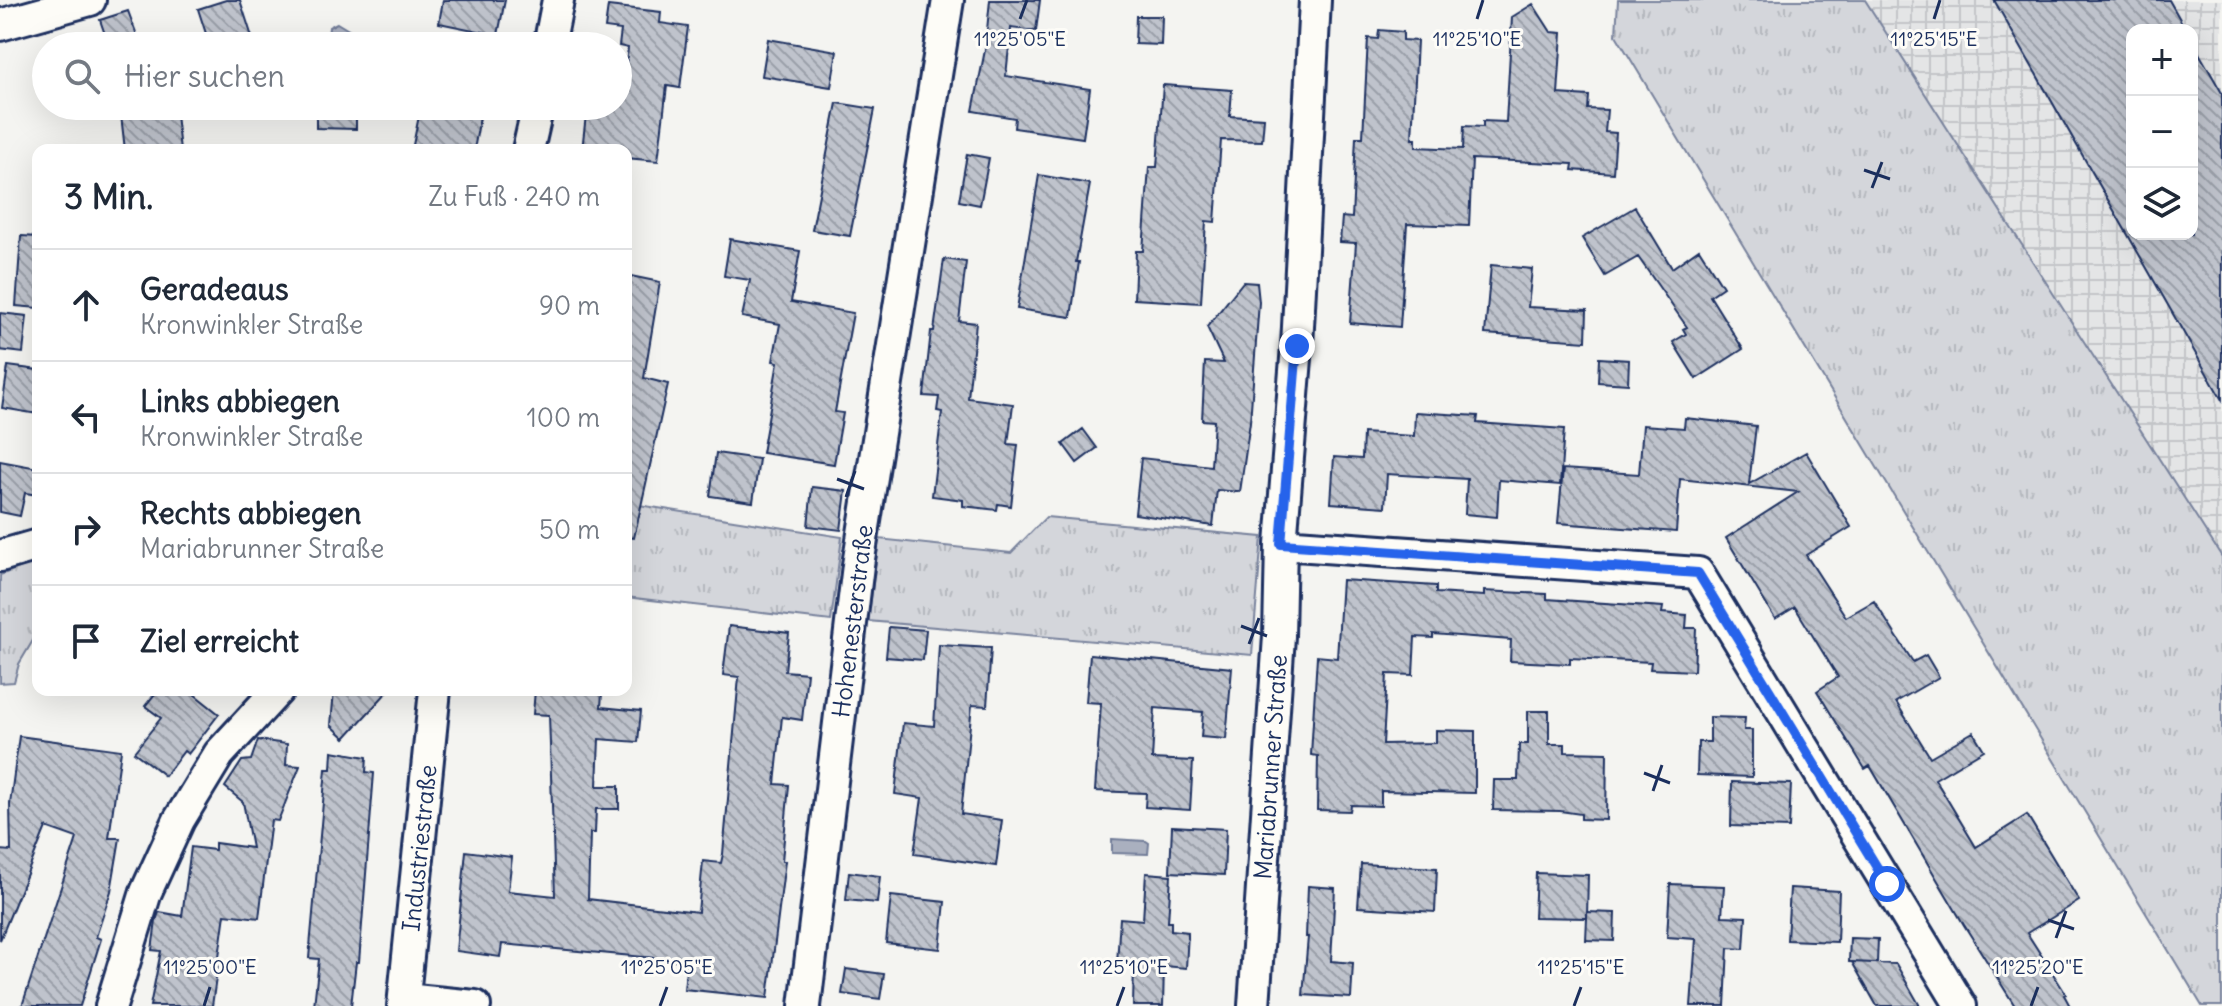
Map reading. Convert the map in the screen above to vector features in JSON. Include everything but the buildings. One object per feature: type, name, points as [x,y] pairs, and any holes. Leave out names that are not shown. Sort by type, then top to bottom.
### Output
[{"type":"street","points":[[1,23],[90,0]]},
{"type":"street","points":[[552,32],[558,0]]},
{"type":"street","name":"Hohenesterstraße","points":[[805,1006],[858,565],[948,0]]},
{"type":"street","name":"Mariabrunner Straße","points":[[1254,1006],[1279,636],[1281,544],[1297,346],[1315,0]]},
{"type":"street","points":[[529,144],[535,120]]},
{"type":"street","points":[[1281,544],[1698,573],[1961,1006]]},
{"type":"street","points":[[0,556],[32,547]]},
{"type":"street","points":[[111,1006],[146,892],[179,820],[219,754],[272,696]]},
{"type":"street","name":"Industriestraße","points":[[403,1002],[434,696]]},
{"type":"street","points":[[403,1002],[475,1006]]},
{"type":"shaded area","points":[[1865,0],[2222,0],[2222,557]]},
{"type":"green space","points":[[1618,0],[1865,0],[2222,557],[2222,1006],[2202,1006],[1616,35]]},
{"type":"green space","points":[[632,504],[842,537],[831,621],[632,598]]},
{"type":"green space","points":[[1046,517],[1262,537],[1252,655],[868,621],[879,539],[1011,553]]},
{"type":"green space","points":[[32,563],[32,642],[19,664],[14,682],[0,683],[0,575]]},
{"type":"water","points":[[337,23],[352,32],[328,32],[329,27]]},
{"type":"water","points":[[1112,839],[1146,841],[1149,843],[1148,854],[1112,853]]},
{"type":"route","points":[[1297,346],[1281,544],[1698,573],[1887,884]]}]
